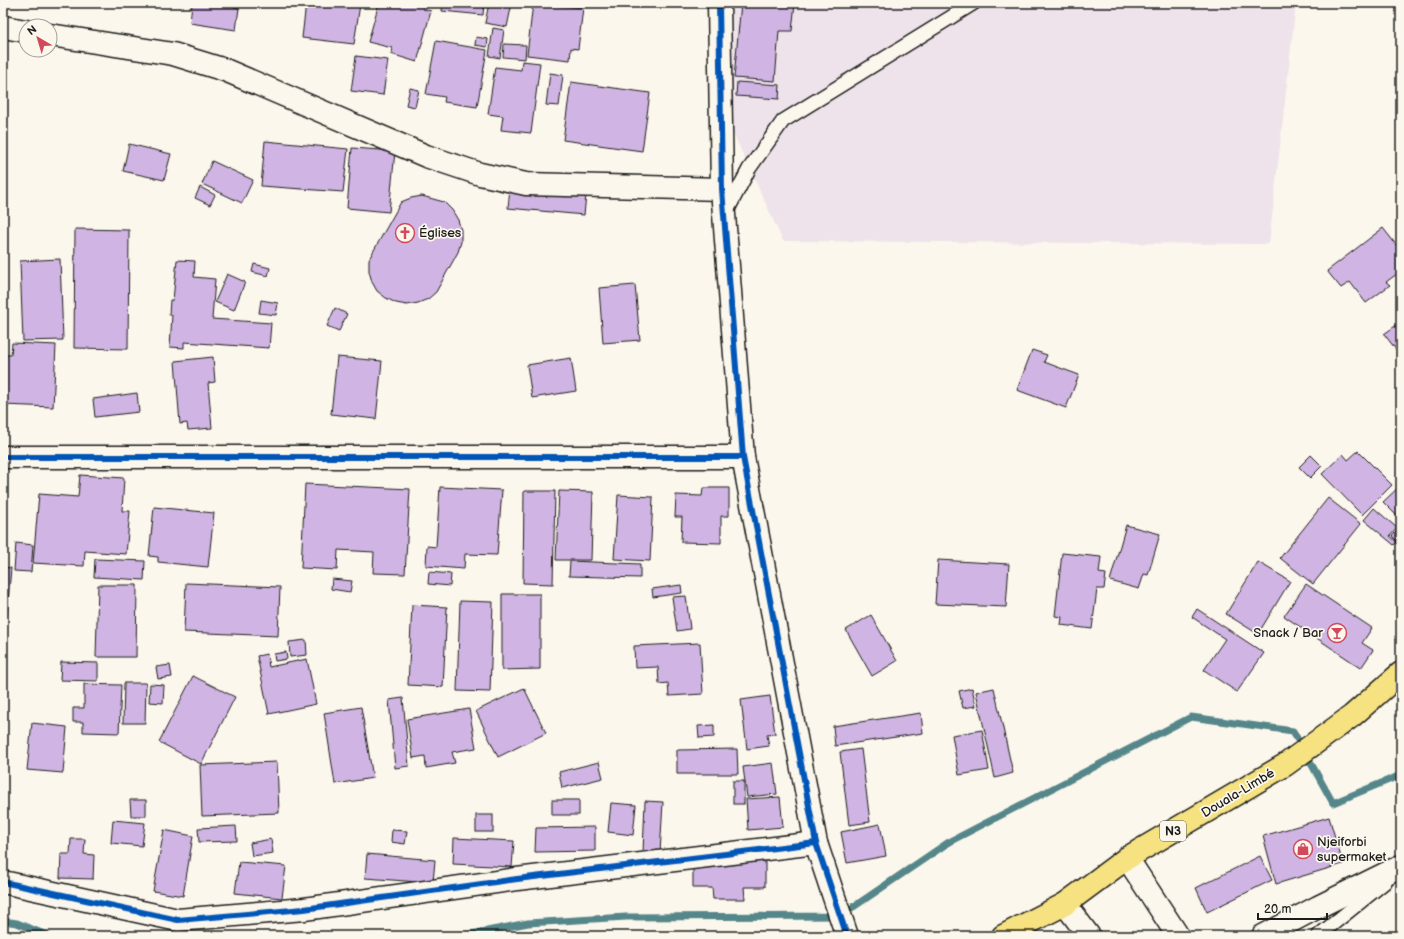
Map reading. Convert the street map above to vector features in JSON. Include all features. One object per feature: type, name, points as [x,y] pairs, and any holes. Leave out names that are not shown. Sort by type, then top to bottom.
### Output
[{"type":"highway","name":"Douala-Limbé","points":[[1003,936],[1065,904],[1127,858],[1285,764],[1352,716],[1401,673]]},
{"type":"street","points":[[719,3],[722,189],[743,458],[816,843],[847,936]]},
{"type":"street","points":[[3,27],[18,30]]},
{"type":"street","points":[[58,36],[173,54],[225,70],[426,156],[480,174],[526,184],[722,189]]},
{"type":"street","points":[[3,457],[743,458]]},
{"type":"street","points":[[3,882],[178,920],[304,909],[517,879],[816,843]]},
{"type":"street","points":[[1127,858],[1178,936]]},
{"type":"street","points":[[1263,936],[1401,866]]},
{"type":"street","points":[[1065,904],[1089,936]]},
{"type":"lane","points":[[724,216],[750,169],[783,121],[974,3]]},
{"type":"lane","points":[[1318,936],[1401,869]]},
{"type":"shaded area","points":[[730,3],[1296,3],[1269,244],[783,241],[722,109]]},
{"type":"building","points":[[192,3],[227,3],[226,6],[239,8],[236,30],[190,23]]},
{"type":"building","points":[[306,3],[360,4],[354,44],[302,38]]},
{"type":"building","points":[[379,3],[425,3],[423,9],[431,11],[417,62],[391,54],[392,48],[368,42]]},
{"type":"building","points":[[443,3],[484,3],[483,15],[442,11]]},
{"type":"building","points":[[489,3],[512,3],[507,27],[485,23]]},
{"type":"building","points":[[533,3],[583,8],[578,49],[571,48],[570,60],[527,55]]},
{"type":"building","points":[[741,3],[795,3],[792,31],[779,31],[775,81],[734,78]]},
{"type":"building","points":[[493,28],[504,30],[500,58],[489,56]]},
{"type":"building","points":[[476,37],[488,39],[487,47],[475,45]]},
{"type":"building","points":[[436,41],[487,50],[477,107],[444,102],[445,97],[426,94]]},
{"type":"building","points":[[504,44],[526,45],[525,59],[503,57]]},
{"type":"building","points":[[356,56],[388,60],[383,95],[351,91]]},
{"type":"building","points":[[522,61],[540,63],[531,133],[501,130],[503,116],[488,114],[495,67],[521,70]]},
{"type":"building","points":[[550,73],[563,75],[559,106],[546,105]]},
{"type":"building","points":[[571,82],[650,93],[642,151],[563,140]]},
{"type":"building","points":[[737,82],[780,85],[779,99],[736,96]]},
{"type":"building","points":[[410,88],[419,90],[415,107],[406,105]]},
{"type":"building","points":[[265,141],[348,149],[343,192],[261,186]]},
{"type":"building","points":[[129,144],[171,154],[164,180],[123,171]]},
{"type":"building","points":[[352,148],[395,151],[389,212],[347,208]]},
{"type":"building","points":[[212,161],[253,180],[242,203],[202,184]]},
{"type":"building","points":[[200,187],[215,195],[210,205],[195,198]]},
{"type":"building","points":[[510,188],[586,195],[584,215],[508,208]]},
{"type":"building","points":[[422,196],[444,202],[452,210],[458,220],[461,230],[461,242],[458,252],[436,292],[428,299],[418,303],[407,305],[396,303],[377,291],[372,282],[369,271],[369,259],[401,202]]},
{"type":"building","points":[[1383,228],[1401,251],[1401,271],[1386,282],[1390,285],[1366,303],[1350,282],[1341,288],[1327,271]]},
{"type":"building","points":[[75,229],[129,230],[128,349],[74,348]]},
{"type":"building","points":[[60,259],[63,340],[23,341],[20,261]]},
{"type":"building","points":[[177,260],[195,261],[194,277],[215,279],[212,319],[271,323],[269,348],[184,342],[184,348],[170,347],[172,315],[169,315],[170,300],[173,300]]},
{"type":"building","points":[[254,264],[270,268],[268,276],[252,272]]},
{"type":"building","points":[[227,274],[245,282],[234,310],[215,302]]},
{"type":"building","points":[[635,285],[640,340],[603,343],[599,288]]},
{"type":"building","points":[[261,300],[278,303],[276,315],[259,313]]},
{"type":"building","points":[[335,308],[347,314],[339,331],[327,326]]},
{"type":"building","points":[[1401,322],[1401,356],[1384,334]]},
{"type":"building","points":[[12,343],[56,345],[53,407],[3,405],[3,355],[11,355]]},
{"type":"building","points":[[1032,350],[1047,355],[1044,362],[1079,375],[1066,408],[1017,390]]},
{"type":"building","points":[[213,357],[215,382],[208,383],[212,428],[188,430],[187,423],[180,424],[175,361]]},
{"type":"building","points":[[337,357],[382,361],[376,419],[331,414]]},
{"type":"building","points":[[571,358],[576,391],[532,398],[527,365]]},
{"type":"building","points":[[137,393],[139,412],[95,417],[93,399]]},
{"type":"building","points":[[1358,451],[1392,485],[1362,515],[1322,474],[1343,454],[1348,460]]},
{"type":"building","points":[[1311,455],[1322,466],[1310,478],[1299,467]]},
{"type":"building","points":[[80,475],[124,478],[122,511],[130,511],[126,554],[85,551],[84,566],[33,563],[39,494],[78,497]]},
{"type":"building","points":[[305,484],[410,489],[405,574],[373,573],[374,552],[338,550],[337,570],[301,568]]},
{"type":"building","points":[[1401,485],[1401,520],[1383,502]]},
{"type":"building","points":[[440,487],[502,490],[497,555],[465,554],[464,569],[426,566],[427,546],[436,547]]},
{"type":"building","points":[[703,488],[729,488],[729,516],[721,516],[721,543],[681,542],[682,517],[675,517],[676,495],[702,496]]},
{"type":"building","points":[[524,491],[555,491],[553,584],[523,583]]},
{"type":"building","points":[[559,491],[593,492],[591,560],[556,560]]},
{"type":"building","points":[[618,495],[653,497],[650,561],[614,559]]},
{"type":"building","points":[[1328,498],[1361,524],[1313,584],[1280,558]]},
{"type":"building","points":[[154,507],[214,513],[208,567],[158,562],[158,557],[149,556]]},
{"type":"building","points":[[1374,508],[1397,528],[1390,536],[1397,542],[1394,545],[1364,520]]},
{"type":"building","points":[[1126,525],[1160,534],[1148,575],[1144,574],[1139,589],[1110,581]]},
{"type":"building","points":[[1401,527],[1401,545],[1392,536]]},
{"type":"building","points":[[16,543],[33,545],[31,572],[14,571]]},
{"type":"building","points":[[1062,553],[1101,557],[1099,573],[1106,574],[1104,589],[1097,589],[1092,629],[1061,625],[1062,617],[1055,616]]},
{"type":"building","points":[[95,559],[145,561],[144,580],[94,577]]},
{"type":"building","points":[[938,560],[1009,564],[1006,607],[935,604]]},
{"type":"building","points":[[570,561],[640,564],[640,578],[569,576]]},
{"type":"building","points":[[1258,562],[1290,581],[1258,634],[1226,614]]},
{"type":"building","points":[[3,567],[11,568],[7,615],[3,615]]},
{"type":"building","points":[[429,572],[451,574],[450,586],[428,584]]},
{"type":"building","points":[[332,579],[352,581],[350,592],[331,589]]},
{"type":"building","points":[[186,583],[280,587],[278,636],[184,632]]},
{"type":"building","points":[[1306,584],[1372,628],[1362,643],[1373,650],[1361,668],[1284,616]]},
{"type":"building","points":[[98,585],[137,585],[136,657],[96,657]]},
{"type":"building","points":[[681,585],[682,593],[653,597],[652,589]]},
{"type":"building","points":[[502,594],[540,594],[540,669],[502,670]]},
{"type":"building","points":[[686,596],[690,629],[677,631],[672,597]]},
{"type":"building","points":[[460,601],[493,602],[490,692],[457,691]]},
{"type":"building","points":[[412,605],[447,607],[443,687],[408,685]]},
{"type":"building","points":[[1197,609],[1264,653],[1237,692],[1204,670],[1225,639],[1192,617]]},
{"type":"building","points":[[871,615],[897,661],[872,676],[846,630]]},
{"type":"building","points":[[306,640],[307,655],[290,657],[289,642]]},
{"type":"building","points":[[700,643],[703,694],[669,696],[668,683],[659,684],[658,667],[635,668],[634,646]]},
{"type":"building","points":[[286,652],[287,659],[275,661],[274,654]]},
{"type":"building","points":[[267,654],[269,667],[307,659],[316,704],[269,714],[257,656]]},
{"type":"building","points":[[61,662],[98,663],[98,681],[60,680]]},
{"type":"building","points":[[170,665],[172,677],[158,679],[156,667]]},
{"type":"building","points":[[193,676],[235,697],[201,764],[159,742]]},
{"type":"building","points":[[124,683],[146,683],[145,723],[123,723]]},
{"type":"building","points":[[84,684],[121,685],[119,733],[83,732],[83,722],[73,722],[73,708],[84,708]]},
{"type":"building","points":[[150,684],[164,685],[163,703],[149,702]]},
{"type":"building","points":[[524,688],[546,733],[498,757],[476,711]]},
{"type":"building","points":[[972,688],[976,706],[963,708],[959,691]]},
{"type":"building","points":[[994,688],[1013,773],[995,778],[976,692]]},
{"type":"building","points":[[770,696],[775,734],[767,735],[769,746],[747,749],[741,700]]},
{"type":"building","points":[[403,698],[409,766],[395,768],[389,700]]},
{"type":"building","points":[[361,707],[373,778],[335,784],[324,713]]},
{"type":"building","points":[[469,709],[476,748],[452,752],[455,763],[426,768],[425,756],[413,758],[407,719]]},
{"type":"building","points":[[921,713],[923,733],[835,746],[833,726]]},
{"type":"building","points":[[32,723],[67,727],[63,773],[27,770]]},
{"type":"building","points":[[714,725],[714,737],[699,738],[698,726]]},
{"type":"building","points":[[982,730],[989,770],[959,775],[952,735]]},
{"type":"building","points":[[737,749],[738,774],[677,774],[677,750]]},
{"type":"building","points":[[861,749],[870,822],[849,825],[840,752]]},
{"type":"building","points":[[277,762],[279,813],[202,816],[200,765]]},
{"type":"building","points":[[599,762],[603,778],[562,788],[559,772]]},
{"type":"building","points":[[773,763],[777,794],[747,797],[743,767]]},
{"type":"building","points":[[733,781],[744,781],[744,804],[733,804]]},
{"type":"building","points":[[780,797],[783,827],[748,830],[746,799]]},
{"type":"building","points":[[130,800],[146,800],[146,816],[131,816]]},
{"type":"building","points":[[552,800],[579,800],[579,815],[552,815]]},
{"type":"building","points":[[645,801],[663,802],[660,853],[643,853]]},
{"type":"building","points":[[611,803],[636,805],[633,835],[608,832]]},
{"type":"building","points":[[476,815],[493,815],[493,832],[476,832]]},
{"type":"building","points":[[1329,817],[1343,864],[1276,884],[1263,836]]},
{"type":"building","points":[[113,820],[145,823],[142,846],[111,843]]},
{"type":"building","points":[[880,824],[886,856],[847,863],[841,832]]},
{"type":"building","points":[[236,826],[237,841],[199,842],[198,828]]},
{"type":"building","points":[[595,827],[595,851],[535,852],[536,828]]},
{"type":"building","points":[[164,830],[193,836],[183,896],[153,891]]},
{"type":"building","points":[[392,830],[407,831],[405,844],[391,842]]},
{"type":"building","points":[[454,838],[514,841],[512,867],[453,864]]},
{"type":"building","points":[[71,839],[85,839],[84,854],[94,855],[93,879],[60,878],[61,854],[70,854]]},
{"type":"building","points":[[271,839],[273,853],[252,856],[250,843]]},
{"type":"building","points":[[367,854],[435,860],[433,883],[365,878]]},
{"type":"building","points":[[1260,856],[1272,880],[1207,912],[1196,888]]},
{"type":"building","points":[[693,859],[765,859],[765,887],[744,887],[745,899],[713,899],[712,888],[693,888]]},
{"type":"building","points":[[239,862],[286,866],[282,898],[235,893]]},
{"type":"waterway","points":[[461,936],[528,923],[626,917],[840,916],[949,842],[1191,717],[1293,731],[1333,803],[1401,775]]},
{"type":"waterway","points":[[3,921],[17,923],[49,936]]},
{"type":"cycle path","points":[[719,3],[722,189],[743,457],[816,843],[847,936]]},
{"type":"cycle path","points":[[3,457],[743,457]]},
{"type":"cycle path","points":[[3,882],[178,920],[304,909],[517,879],[816,843]]},
{"type":"place","name":"Églises","points":[[405,233]]},
{"type":"place","name":"Snack / Bar","points":[[1337,633]]},
{"type":"place","name":"Njeiforbi supermaket","points":[[1303,849]]}]
